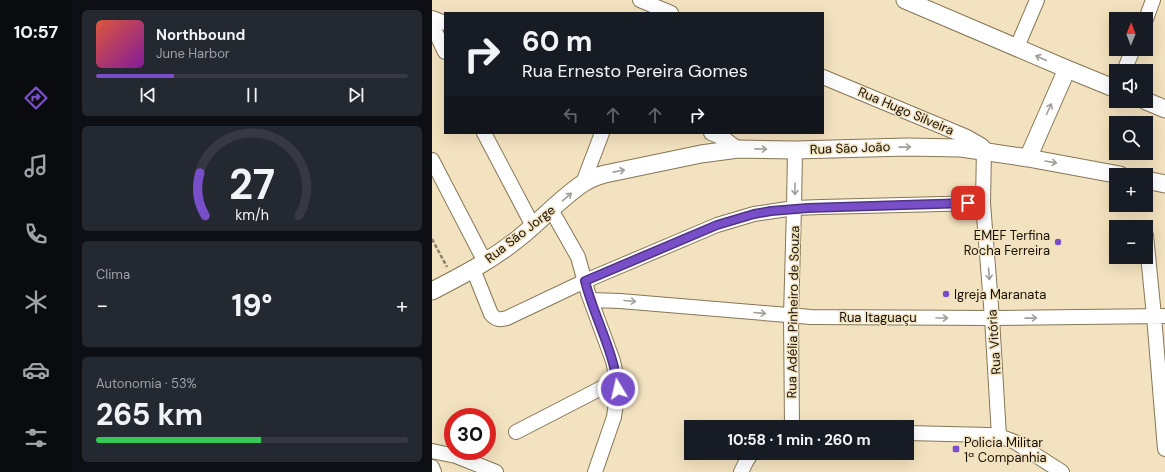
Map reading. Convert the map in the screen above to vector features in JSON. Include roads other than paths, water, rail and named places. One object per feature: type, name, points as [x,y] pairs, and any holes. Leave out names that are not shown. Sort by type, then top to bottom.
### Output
[{"type":"main road","points":[[905,0],[1109,85]]},
{"type":"main road","points":[[1028,158],[1067,69]]},
{"type":"main road","points":[[1153,104],[1165,109]]},
{"type":"main road","name":"Rua São João","points":[[582,183],[591,178],[605,174],[702,154],[738,149],[795,150],[915,147],[960,148],[1028,158],[1109,173]]},
{"type":"main road","points":[[1153,181],[1165,184]]},
{"type":"main road","name":"Rua São Jorge","points":[[432,290],[479,266],[504,250],[582,183]]},
{"type":"street","points":[[1017,47],[1036,0]]},
{"type":"street","points":[[1149,12],[1153,0]]},
{"type":"street","points":[[649,4],[669,12]]},
{"type":"street","points":[[432,18],[444,23]]},
{"type":"street","points":[[432,25],[444,50]]},
{"type":"street","name":"Rua Hugo Silveira","points":[[824,77],[967,137],[981,145],[985,151]]},
{"type":"street","points":[[485,134],[533,226]]},
{"type":"street","points":[[582,183],[602,134]]},
{"type":"street","points":[[713,134],[725,139],[738,149]]},
{"type":"street","name":"Rua Adélia Pinheiro de Souza","points":[[792,420],[791,316],[795,150]]},
{"type":"street","name":"Rua Vitória","points":[[985,151],[983,203],[999,436]]},
{"type":"street","points":[[432,160],[479,266],[491,314],[500,320],[585,281],[717,225],[754,214],[794,208],[983,203]]},
{"type":"street","points":[[551,210],[578,257],[591,300],[613,361],[617,380],[617,398],[614,417],[595,472]]},
{"type":"street","points":[[1151,264],[1160,316],[1165,449]]},
{"type":"street","name":"Rua Itaguaçu","points":[[591,300],[620,301],[811,317],[992,318],[1160,316]]},
{"type":"street","points":[[516,432],[617,380]]},
{"type":"street","points":[[914,433],[999,436],[1015,442],[1062,472]]},
{"type":"street","points":[[432,451],[456,456],[496,472]]},
{"type":"street","points":[[741,472],[747,460]]},
{"type":"street","points":[[432,468],[434,472]]},
{"type":"place","name":"EMEF Terfina Rocha Ferreira","points":[[1058,242]]},
{"type":"place","name":"Igreja Maranata","points":[[946,294]]},
{"type":"place","name":"Policia Militar 1ª Companhia","points":[[956,449]]}]
